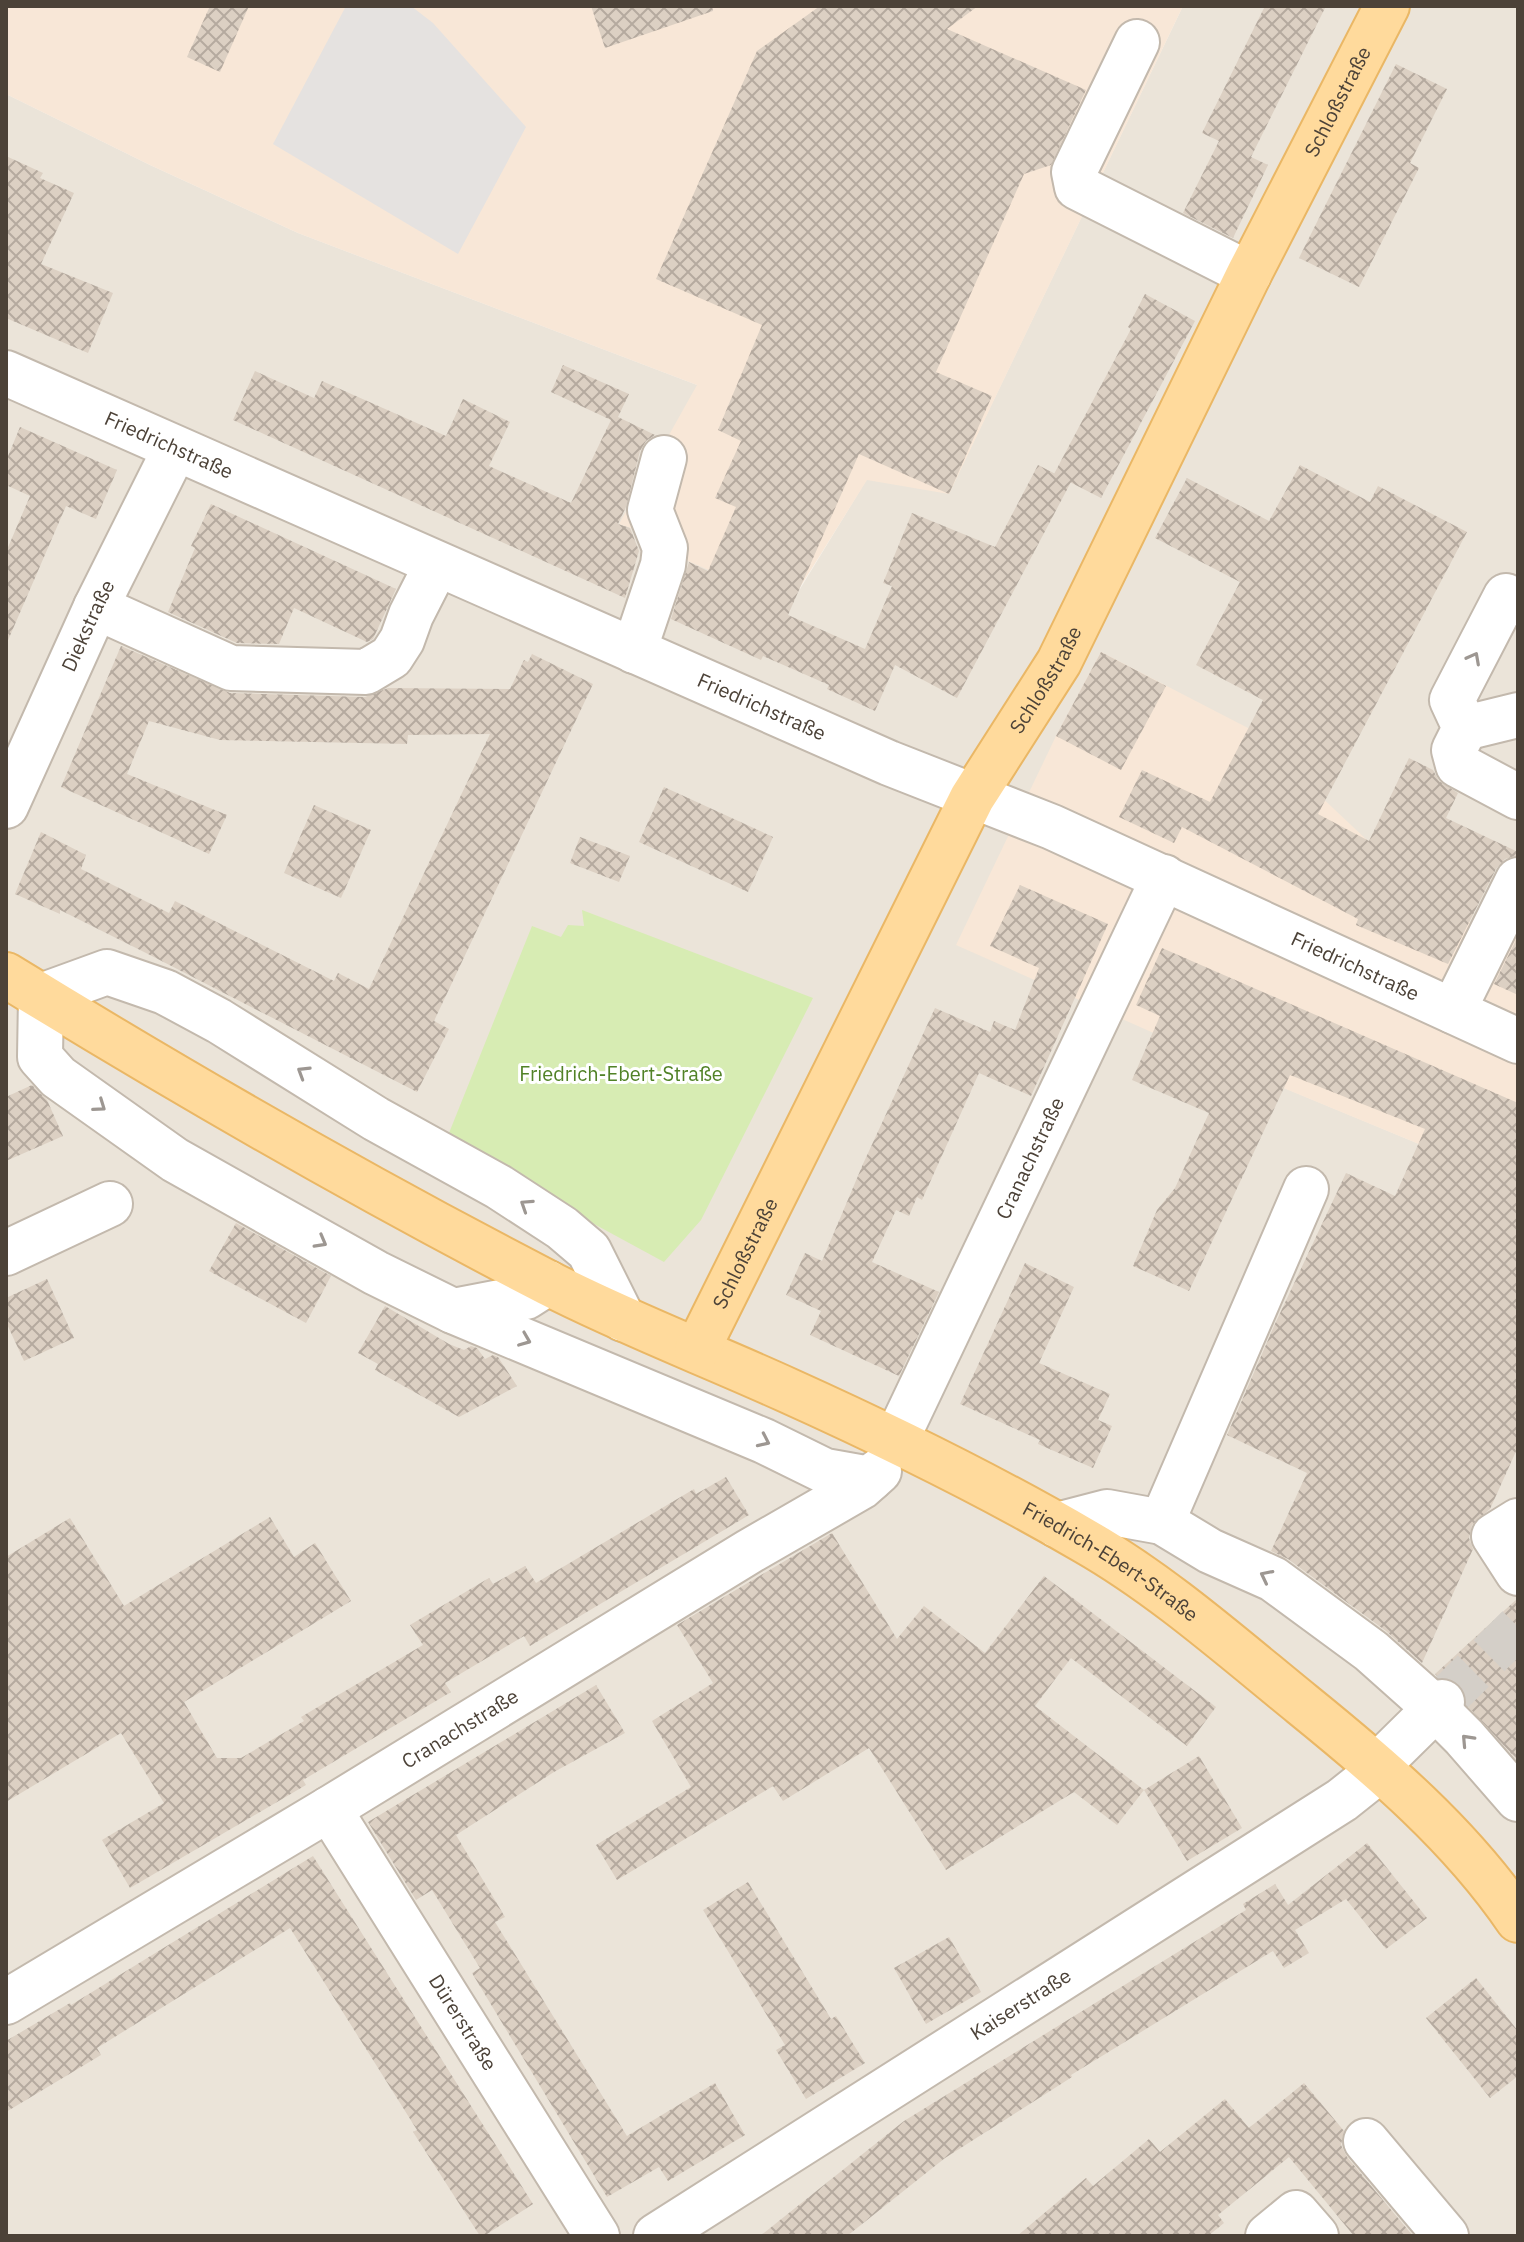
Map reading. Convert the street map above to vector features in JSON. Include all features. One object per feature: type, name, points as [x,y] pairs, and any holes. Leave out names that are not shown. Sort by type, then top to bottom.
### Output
[{"type":"main road","name":"Schloßstraße","points":[[697,1350],[972,798],[1059,662],[1249,274],[1387,6]]},
{"type":"main road","name":"Friedrich-Ebert-Straße","points":[[24,985],[266,1128],[548,1283],[902,1443],[1090,1543],[1190,1614],[1379,1768],[1447,1833],[1499,1892],[1518,1920]]},
{"type":"street","points":[[1137,42],[1074,172],[1077,187],[1249,274]]},
{"type":"street","name":"Friedrichstraße","points":[[6,373],[634,651],[972,798],[1039,822],[1164,877],[1518,1041]]},
{"type":"street","name":"Diekstraße","points":[[6,806],[96,607],[175,449]]},
{"type":"street","points":[[634,651],[663,565],[665,548],[650,510],[664,458]]},
{"type":"street","points":[[96,607],[231,668],[366,672],[391,657],[437,564]]},
{"type":"street","points":[[1518,603],[1506,596],[1452,700],[1459,739],[1458,765],[1518,797]]},
{"type":"street","points":[[1459,739],[1518,715]]},
{"type":"street","points":[[1459,739],[1518,768]]},
{"type":"street","name":"Cranachstraße","points":[[6,2002],[870,1479],[902,1443],[1164,877]]},
{"type":"street","points":[[1453,1011],[1518,880]]},
{"type":"street","points":[[623,1319],[589,1251],[562,1228],[499,1187],[376,1119],[219,1021],[165,992],[107,972],[24,985],[40,1057],[58,1077],[175,1160],[376,1273],[453,1311],[764,1441],[825,1471],[870,1479]]},
{"type":"street","points":[[1162,1522],[1306,1189]]},
{"type":"street","points":[[6,1253],[110,1204]]},
{"type":"street","points":[[453,1311],[526,1297],[548,1283]]},
{"type":"street","points":[[1057,1525],[1107,1512],[1162,1522],[1210,1551],[1273,1579],[1438,1705],[1518,1799]]},
{"type":"street","points":[[1518,1521],[1494,1536],[1518,1573]]},
{"type":"street","name":"Kaiserstraße","points":[[656,2236],[1342,1800],[1379,1768],[1438,1705]]},
{"type":"street","name":"Dürerstraße","points":[[329,1809],[597,2236]]},
{"type":"street","points":[[1366,2141],[1446,2236]]},
{"type":"street","points":[[1268,2236],[1296,2213],[1316,2236]]},
{"type":"shaded area","points":[[6,6],[1183,6],[949,494],[867,480],[799,589],[768,596],[681,558],[639,531],[619,524],[697,385],[298,233],[6,94]]},
{"type":"shaded area","points":[[346,6],[411,6],[433,23],[526,127],[458,254],[273,144]]},
{"type":"shaded area","points":[[1183,6],[1518,6],[1518,929],[1462,922],[1239,1069],[1518,1185],[1518,2236],[6,2236],[6,94],[298,233],[697,385],[800,589],[867,479],[949,493]]},
{"type":"shaded area","points":[[1101,652],[1248,728],[1368,841],[1462,921],[1518,929],[1518,1185],[1194,1051],[956,945],[1056,736]]},
{"type":"green space","name":"Friedrich-Ebert-Straße","points":[[582,910],[813,998],[701,1220],[664,1262],[445,1143],[532,926],[561,937],[568,925],[584,926]]},
{"type":"building","points":[[210,6],[249,6],[220,72],[187,57]]},
{"type":"building","points":[[591,6],[712,6],[713,11],[605,48]]},
{"type":"building","points":[[820,6],[978,6],[947,29],[1086,90],[1051,165],[1024,174],[936,372],[992,396],[949,494],[859,454],[788,615],[865,649],[892,586],[883,583],[912,513],[995,547],[1038,465],[1071,482],[957,698],[895,665],[875,711],[827,689],[829,685],[763,656],[761,660],[671,619],[689,562],[708,571],[736,507],[715,498],[741,441],[718,430],[762,325],[656,279],[757,51]]},
{"type":"building","points":[[1265,6],[1326,6],[1251,157],[1268,165],[1233,238],[1183,213],[1219,141],[1202,133]]},
{"type":"building","points":[[1396,64],[1447,89],[1410,163],[1419,168],[1359,287],[1299,258]]},
{"type":"building","points":[[6,156],[43,173],[40,178],[74,193],[41,264],[113,293],[88,353],[6,318]]},
{"type":"building","points":[[1145,294],[1195,321],[1101,498],[1054,474],[1131,329],[1128,327]]},
{"type":"building","points":[[563,365],[629,394],[618,417],[655,435],[646,441],[640,451],[626,507],[618,524],[630,528],[639,551],[625,598],[233,420],[255,371],[314,398],[322,381],[446,436],[463,399],[510,422],[489,466],[571,503],[611,420],[551,392]]},
{"type":"building","points":[[20,427],[117,470],[96,519],[66,506],[6,645],[6,552],[30,496],[6,485],[6,461]]},
{"type":"building","points":[[1300,465],[1370,502],[1378,486],[1467,532],[1318,814],[1369,841],[1409,758],[1433,770],[1439,781],[1458,793],[1446,818],[1518,852],[1518,855],[1505,859],[1496,869],[1448,964],[1356,925],[1358,919],[1182,827],[1174,843],[1119,817],[1142,770],[1210,802],[1263,700],[1196,665],[1240,582],[1155,538],[1187,478],[1269,521]]},
{"type":"building","points":[[211,504],[396,589],[373,639],[367,642],[294,608],[279,644],[237,643],[168,612],[195,548],[191,546]]},
{"type":"building","points":[[121,646],[230,693],[365,697],[388,688],[510,689],[524,660],[528,662],[532,654],[593,684],[434,1021],[449,1029],[417,1092],[60,910],[60,914],[15,894],[41,832],[86,855],[81,869],[169,913],[175,901],[334,981],[338,973],[369,989],[490,734],[408,735],[407,744],[220,740],[149,721],[127,774],[227,815],[209,854],[61,787]]},
{"type":"building","points":[[1101,652],[1166,686],[1121,770],[1056,736]]},
{"type":"building","points":[[664,787],[773,837],[748,892],[639,842]]},
{"type":"building","points":[[314,805],[371,830],[341,898],[284,873]]},
{"type":"building","points":[[580,837],[630,856],[619,882],[570,863]]},
{"type":"building","points":[[1020,885],[1108,924],[1031,1096],[979,1073],[922,1200],[917,1197],[909,1216],[896,1210],[872,1262],[939,1292],[899,1376],[810,1335],[821,1311],[786,1295],[805,1253],[822,1261],[935,1008],[990,1032],[994,1021],[1015,1030],[1039,968],[990,946]]},
{"type":"building","points":[[1518,936],[1518,995],[1494,984]]},
{"type":"building","points":[[1162,948],[1518,1103],[1518,1447],[1490,1509],[1472,1525],[1469,1538],[1473,1549],[1422,1663],[1386,1631],[1288,1559],[1271,1551],[1307,1473],[1227,1435],[1346,1173],[1395,1196],[1425,1129],[1290,1075],[1189,1291],[1133,1266],[1157,1210],[1175,1188],[1209,1113],[1132,1080],[1160,1016],[1136,1005]]},
{"type":"building","points":[[32,1085],[47,1100],[63,1136],[6,1161],[6,1097]]},
{"type":"building","points":[[236,1223],[331,1276],[306,1323],[209,1271]]},
{"type":"building","points":[[1025,1263],[1074,1287],[1039,1363],[1110,1394],[1098,1420],[1112,1426],[1093,1468],[960,1404]]},
{"type":"building","points":[[47,1279],[74,1338],[24,1361],[6,1322],[6,1298]]},
{"type":"building","points":[[385,1306],[449,1344],[464,1350],[471,1346],[477,1348],[485,1359],[493,1355],[498,1357],[517,1386],[459,1417],[375,1370],[378,1364],[358,1353]]},
{"type":"building","points":[[726,1477],[749,1515],[530,1646],[524,1636],[445,1683],[451,1692],[303,1780],[306,1785],[130,1888],[102,1840],[164,1803],[121,1733],[6,1802],[6,1557],[70,1518],[124,1606],[270,1517],[294,1557],[315,1543],[351,1601],[184,1702],[217,1758],[241,1758],[304,1721],[301,1717],[423,1645],[410,1625],[489,1578],[493,1584],[525,1566],[536,1583],[694,1489],[696,1494]]},
{"type":"building","points":[[832,1533],[897,1639],[924,1606],[985,1653],[1044,1576],[1216,1707],[1187,1746],[1071,1658],[1035,1706],[1144,1790],[1117,1825],[1074,1792],[946,1870],[869,1748],[783,1801],[773,1786],[617,1880],[596,1845],[691,1787],[652,1721],[713,1683],[677,1625]]},
{"type":"building","points":[[1518,1598],[1518,1761],[1466,1704],[1466,1695],[1460,1685],[1435,1674]]},
{"type":"building","points":[[596,1685],[625,1733],[554,1772],[456,1835],[505,1917],[495,1922],[627,2136],[715,2083],[745,2135],[668,2181],[659,2167],[607,2197],[472,1973],[480,1968],[432,1890],[416,1900],[368,1822]]},
{"type":"building","points":[[1199,1756],[1242,1828],[1187,1861],[1144,1790]]},
{"type":"building","points":[[1367,1843],[1427,1918],[1386,1949],[1346,1899],[1295,1930],[1309,1953],[1284,1968],[1273,1951],[1071,2075],[945,2158],[847,2236],[760,2236],[904,2121],[1246,1910],[1243,1904],[1275,1884],[1288,1905]]},
{"type":"building","points":[[313,1856],[533,2204],[484,2236],[480,2236],[413,2132],[417,2130],[290,1928],[97,2048],[101,2055],[6,2112],[6,2041],[71,2005]]},
{"type":"building","points":[[748,1882],[831,2019],[836,2016],[865,2063],[806,2099],[776,2050],[785,2045],[703,1910]]},
{"type":"building","points":[[949,1937],[981,1992],[926,2024],[894,1968]]},
{"type":"building","points":[[1476,1978],[1518,2031],[1518,2076],[1490,2098],[1426,2018]]},
{"type":"building","points":[[1304,2083],[1344,2131],[1341,2145],[1347,2157],[1413,2236],[1354,2236],[1289,2157],[1218,2215],[1224,2223],[1208,2236],[1017,2236],[1086,2178],[1093,2186],[1149,2139],[1160,2152],[1225,2099],[1249,2128]]},
{"type":"tunnel","points":[[1442,1702],[1518,1627]]}]
